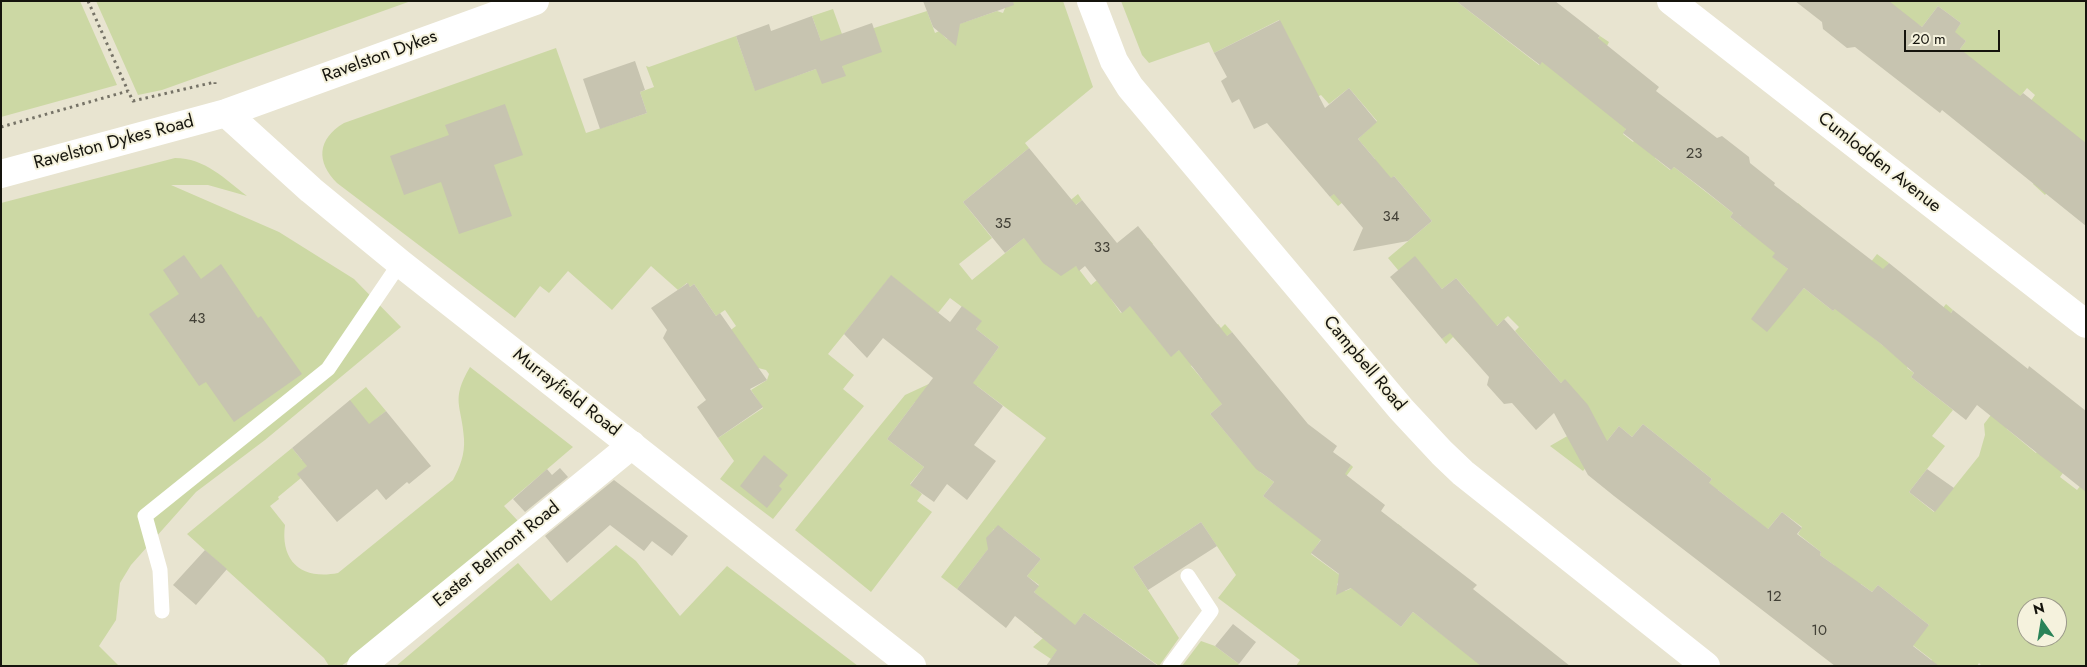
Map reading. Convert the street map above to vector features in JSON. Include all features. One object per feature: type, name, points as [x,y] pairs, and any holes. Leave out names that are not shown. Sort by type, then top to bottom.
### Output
[{"type":"street","name":"Ravelston Dykes","points":[[226,113],[535,1]]},
{"type":"street","name":"Campbell Road","points":[[1091,1],[1114,62],[1130,87],[1401,409],[1464,473],[1706,666]]},
{"type":"street","name":"Cumlodden Avenue","points":[[1672,1],[2086,324]]},
{"type":"street","name":"Ravelston Dykes Road","points":[[1,174],[226,113]]},
{"type":"street","name":"Murrayfield Road","points":[[226,113],[311,190],[400,263],[912,666]]},
{"type":"street","name":"Easter Belmont Road","points":[[361,666],[632,445]]},
{"type":"lane","points":[[162,611],[160,570],[145,516],[328,369],[400,263]]},
{"type":"lane","points":[[1170,666],[1211,611],[1188,576]]},
{"type":"path","points":[[88,1],[133,101],[215,82],[226,113]]},
{"type":"path","points":[[1,127],[128,91]]},
{"type":"green space","points":[[1,1],[80,1],[117,85],[1,117]]},
{"type":"green space","points":[[96,1],[411,1],[162,90],[138,95]]},
{"type":"green space","points":[[1008,1],[1063,1],[1093,87],[1025,143],[1029,148],[963,202],[992,238],[959,264],[972,280],[1078,194],[1082,200],[1028,243],[1074,263],[1091,285],[1148,238],[1153,244],[1107,280],[1118,293],[1111,299],[1121,313],[1137,300],[1152,333],[1171,356],[1193,339],[1218,324],[1221,328],[1225,324],[1232,332],[1191,366],[1202,379],[1206,376],[1227,400],[1210,414],[1243,453],[1296,410],[1260,472],[1274,482],[1263,496],[1305,527],[1351,465],[1353,467],[1342,482],[1322,538],[1311,554],[1341,576],[1337,585],[1345,591],[1350,589],[1398,524],[1402,527],[1380,554],[1375,606],[1401,627],[1413,612],[1483,666],[1296,666],[1300,660],[1218,598],[1236,575],[1201,522],[1133,567],[1179,638],[1159,666],[1084,613],[1051,659],[1033,647],[1043,638],[1034,632],[1053,608],[1034,592],[1039,585],[1027,576],[1041,559],[1003,529],[994,529],[987,538],[989,548],[957,589],[941,577],[1046,438],[977,386],[947,426],[915,402],[887,439],[924,467],[910,484],[922,494],[917,501],[932,512],[871,592],[795,530],[905,395],[944,377],[965,393],[999,347],[976,329],[981,321],[950,298],[938,313],[891,276],[828,354],[854,375],[843,389],[864,406],[773,519],[720,479],[734,461],[718,438],[763,408],[751,390],[767,380],[769,374],[766,370],[758,368],[728,332],[736,326],[725,310],[716,316],[694,284],[690,287],[687,283],[678,290],[651,266],[612,310],[568,271],[549,293],[540,286],[515,318],[337,183],[325,167],[323,159],[324,143],[335,129],[344,123],[556,48],[586,133],[647,113],[640,92],[654,87],[646,66],[649,67],[736,36],[755,90],[816,69],[845,75],[834,43],[823,47],[812,16],[833,9],[852,62],[874,28],[927,11],[935,33],[939,31],[947,39],[959,24],[997,11],[1003,13]]},
{"type":"green space","points":[[1121,1],[1456,1],[1539,65],[1547,56],[1579,62],[1600,36],[1609,42],[1607,46],[1626,129],[1623,134],[1633,142],[1662,105],[1655,158],[1670,170],[1674,167],[1733,213],[1730,217],[1741,226],[1795,208],[1798,203],[1808,212],[1773,257],[1788,269],[1796,297],[1804,288],[1833,311],[1877,254],[1889,263],[1848,313],[1870,335],[1901,360],[1946,304],[1953,310],[1907,368],[1914,373],[1911,377],[1953,410],[1932,436],[1945,446],[1909,492],[1934,512],[1979,456],[1985,435],[1984,424],[1997,407],[2007,429],[2036,453],[2076,403],[2077,454],[2060,477],[2077,490],[2086,479],[2086,666],[1982,666],[1979,663],[1977,666],[1928,666],[1932,660],[1910,643],[1929,625],[1878,585],[1872,592],[1861,584],[1850,598],[1834,565],[1820,555],[1821,552],[1798,534],[1802,527],[1782,512],[1763,535],[1751,516],[1718,490],[1701,510],[1687,512],[1712,479],[1643,424],[1632,437],[1619,426],[1583,471],[1550,446],[1595,420],[1565,380],[1561,383],[1515,331],[1519,327],[1508,316],[1467,352],[1453,337],[1446,344],[1442,339],[1467,318],[1470,294],[1456,278],[1442,289],[1430,275],[1417,282],[1404,293],[1402,291],[1426,270],[1398,270],[1388,258],[1432,221],[1394,176],[1370,196],[1362,187],[1338,206],[1330,197],[1375,159],[1358,139],[1377,121],[1349,88],[1329,104],[1321,95],[1293,109],[1311,82],[1279,20],[1214,53],[1209,42],[1149,63],[1142,55]]},
{"type":"green space","points":[[1879,1],[2086,1],[2086,170],[2073,160],[2045,195],[2033,184],[2073,134],[2030,102],[2035,95],[2027,88],[2007,112],[1960,49],[1966,41],[1959,36],[1945,45],[1961,23],[1938,6],[1922,27]]},
{"type":"green space","points":[[175,158],[186,159],[205,166],[247,196],[208,185],[171,185],[279,232],[354,279],[401,327],[265,440],[196,492],[131,565],[120,583],[116,620],[99,646],[119,666],[1,666],[1,203]]},
{"type":"green space","points":[[470,367],[573,447],[504,506],[518,521],[534,507],[537,511],[401,625],[341,666],[329,666],[324,658],[187,534],[292,448],[302,460],[350,400],[366,387],[386,411],[342,447],[337,441],[298,474],[301,478],[270,506],[285,525],[284,538],[286,549],[296,566],[314,574],[338,573],[453,480],[462,460],[464,450],[459,403],[460,388]]},
{"type":"green space","points":[[616,545],[636,561],[680,616],[727,566],[858,666],[396,666],[518,563],[551,601]]},
{"type":"green space","points":[[1201,641],[1215,646],[1239,664],[1237,666],[1182,666]]},
{"type":"building","points":[[923,1],[1013,1],[1014,5],[960,24],[956,46],[933,27]]},
{"type":"building","points":[[1456,1],[1555,1],[1600,36],[1598,38],[1659,87],[1656,91],[1717,138],[1722,136],[1749,157],[1750,163],[1775,183],[1774,185],[1883,269],[1889,263],[1951,313],[1953,310],[2028,369],[2029,366],[2086,411],[2086,492],[1977,405],[1966,420],[1911,377],[1914,373],[1881,344],[1835,309],[1833,311],[1804,288],[1767,332],[1751,319],[1788,269],[1772,257],[1775,253],[1730,217],[1733,213],[1703,189],[1674,167],[1671,170],[1623,133],[1626,129],[1542,62],[1540,65]]},
{"type":"building","points":[[1795,1],[1889,1],[1922,27],[1938,6],[1961,23],[1955,32],[1966,41],[1960,49],[2020,96],[2023,93],[2086,143],[2086,226],[1942,110],[1940,113],[1855,47],[1847,48],[1823,29],[1822,22]]},
{"type":"building","points":[[812,16],[821,41],[872,23],[882,52],[842,66],[846,76],[822,84],[816,69],[755,91],[736,36],[769,24],[771,31]]},
{"type":"building","points":[[1280,20],[1325,108],[1349,88],[1377,122],[1358,139],[1391,178],[1394,176],[1432,221],[1408,241],[1353,251],[1363,228],[1334,194],[1330,197],[1267,123],[1254,129],[1239,99],[1232,103],[1221,81],[1227,77],[1214,53]]},
{"type":"building","points":[[635,61],[645,90],[640,92],[647,113],[600,129],[583,79]]},
{"type":"building","points":[[505,104],[523,155],[494,165],[512,216],[459,234],[441,182],[404,195],[390,156],[449,135],[445,125]]},
{"type":"building","points":[[1029,148],[1076,205],[1082,200],[1117,243],[1138,226],[1227,336],[1232,332],[1308,424],[1337,446],[1333,452],[1351,465],[1345,474],[1385,505],[1381,511],[1477,585],[1473,589],[1570,666],[1481,666],[1413,612],[1401,627],[1351,588],[1336,595],[1339,574],[1311,553],[1321,540],[1263,496],[1274,482],[1256,469],[1210,414],[1222,404],[1179,350],[1171,357],[1130,306],[1122,313],[1085,266],[1079,271],[1076,266],[1061,276],[1043,263],[1024,238],[1005,253],[963,202]]},
{"type":"building","points":[[184,255],[201,279],[221,264],[258,318],[261,316],[302,374],[234,422],[206,382],[199,386],[149,314],[179,294],[163,270]]},
{"type":"building","points":[[1415,256],[1442,289],[1456,278],[1497,326],[1504,319],[1561,383],[1565,379],[1588,405],[1607,441],[1619,426],[1632,437],[1643,424],[1712,479],[1709,483],[1768,529],[1782,512],[1802,528],[1797,534],[1821,552],[1820,555],[1872,592],[1878,585],[1929,625],[1913,646],[1939,666],[1835,666],[1614,496],[1588,475],[1554,413],[1536,430],[1512,403],[1504,404],[1487,385],[1489,377],[1450,333],[1442,339],[1390,277]]},
{"type":"building","points":[[891,275],[950,322],[962,306],[982,321],[976,329],[999,347],[973,383],[1003,406],[974,445],[996,461],[967,500],[947,484],[934,502],[910,485],[924,467],[887,439],[933,378],[883,338],[867,358],[844,334]]},
{"type":"building","points":[[688,283],[690,287],[694,284],[716,316],[720,313],[767,380],[750,389],[763,407],[718,438],[697,407],[706,400],[663,338],[667,330],[651,308]]},
{"type":"building","points":[[350,400],[369,424],[386,411],[431,466],[409,484],[407,482],[386,500],[377,489],[337,522],[297,474],[307,466],[292,448]]},
{"type":"building","points":[[764,455],[788,475],[779,486],[782,489],[767,508],[740,486]]},
{"type":"building","points":[[560,468],[568,477],[525,512],[513,499],[547,469],[552,475]]},
{"type":"building","points":[[1927,469],[1954,488],[1935,512],[1909,492]]},
{"type":"building","points":[[614,480],[688,536],[672,556],[652,541],[644,551],[610,525],[567,563],[545,536]]},
{"type":"building","points":[[1201,522],[1217,546],[1148,590],[1133,567]]},
{"type":"building","points":[[998,525],[1041,559],[1027,576],[1039,586],[1034,592],[1075,625],[1084,613],[1158,666],[1046,666],[1057,650],[1015,616],[1006,628],[957,589],[988,549],[986,538]]},
{"type":"building","points":[[205,550],[227,569],[196,605],[173,585]]},
{"type":"building","points":[[1233,624],[1256,642],[1239,664],[1215,646]]}]
